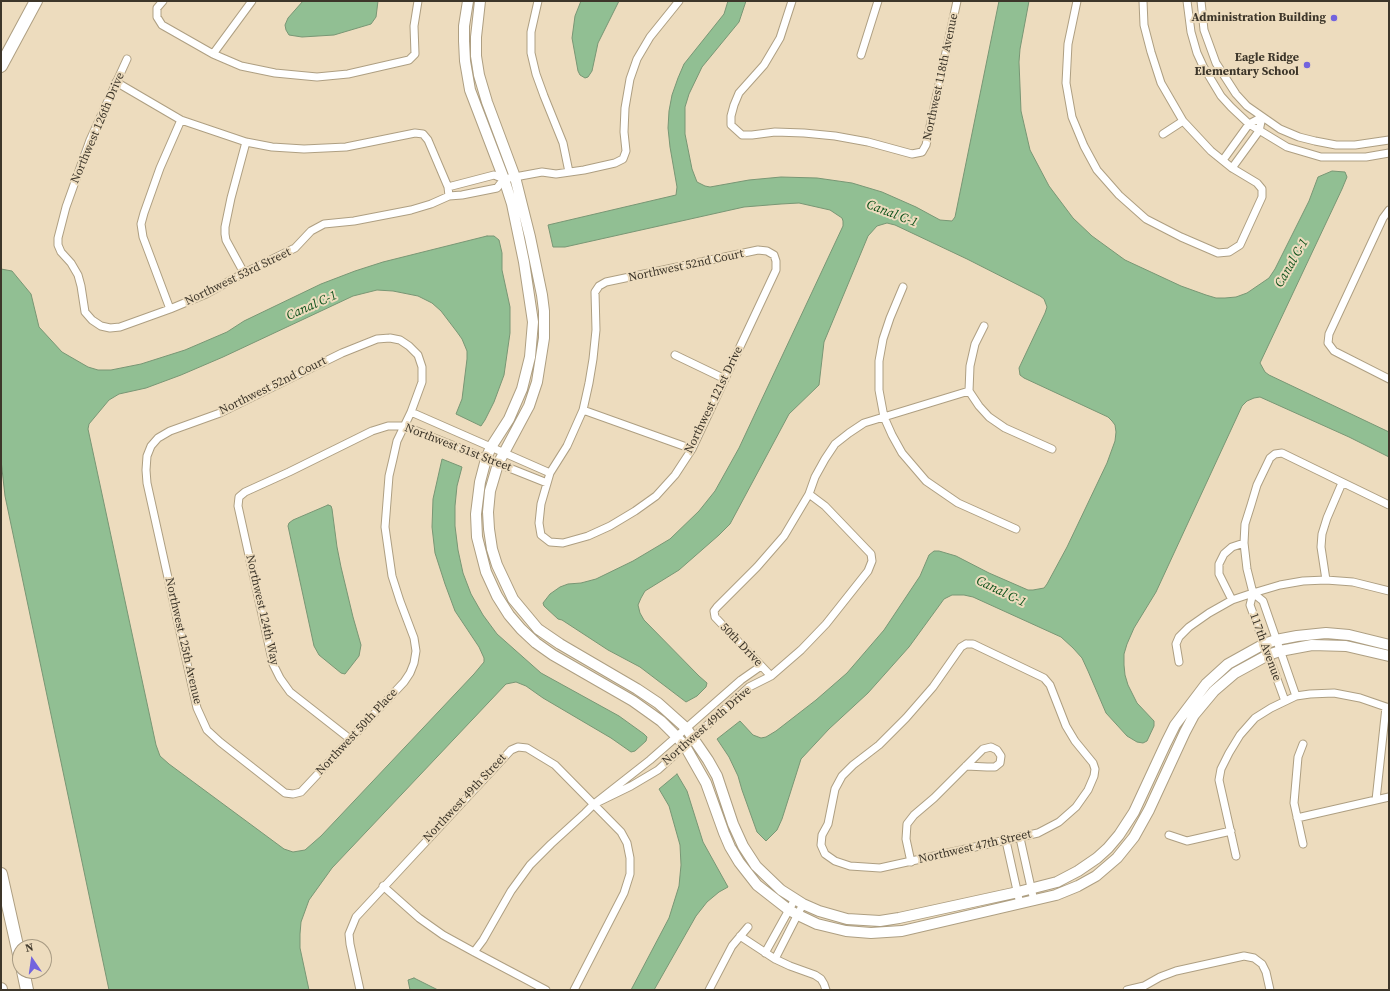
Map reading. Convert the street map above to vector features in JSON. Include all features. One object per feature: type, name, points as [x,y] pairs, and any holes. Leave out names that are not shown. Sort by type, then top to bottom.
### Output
[{"type":"highway","points":[[1,66],[36,1]]},
{"type":"highway","points":[[1,874],[15,939]]},
{"type":"highway","points":[[25,979],[27,990]]},
{"type":"street","points":[[163,1],[157,8],[157,17],[162,25],[212,54],[241,66],[274,73],[316,77],[348,74],[410,60],[415,54],[414,26],[418,1]]},
{"type":"street","points":[[212,54],[252,1]]},
{"type":"street","points":[[468,1],[464,26],[464,42],[465,61],[470,90],[512,204],[524,262],[533,322],[530,357],[522,389],[509,419],[491,447],[480,482],[476,514],[477,537],[486,572],[497,596],[509,615],[536,643],[553,655],[634,701],[661,722],[685,746],[706,783],[724,833],[739,862],[756,885],[788,910],[817,924],[846,931],[871,933],[902,930],[1034,901],[1056,895],[1078,886],[1096,876],[1117,858],[1134,837],[1149,810],[1185,732],[1194,716],[1224,681],[1246,666],[1280,650],[1312,645],[1331,645],[1354,648],[1389,656]]},
{"type":"street","points":[[480,1],[476,37],[476,56],[479,75],[487,102],[515,177],[527,223],[542,295],[544,312],[544,338],[537,382],[529,406],[498,464],[490,491],[488,512],[489,529],[492,549],[497,565],[512,599],[538,629],[560,644],[658,703],[686,728],[717,776],[733,824],[743,846],[756,866],[781,890],[799,902],[819,911],[847,919],[880,921],[1032,889],[1057,882],[1078,871],[1097,858],[1119,835],[1134,812],[1175,725],[1206,684],[1228,664],[1264,644],[1296,636],[1326,633],[1349,635],[1389,645]]},
{"type":"street","points":[[538,1],[532,32],[531,53],[536,74],[563,143],[569,172]]},
{"type":"street","name":"Northwest 53rd Street","points":[[448,187],[494,175],[504,179],[542,172],[556,174],[615,163],[623,159],[626,152],[624,108],[630,79],[637,59],[650,37],[679,1]]},
{"type":"street","name":"Northwest 118th Avenue","points":[[792,1],[780,38],[764,65],[739,93],[731,116],[731,125],[742,135],[775,132],[804,132],[868,142],[912,154],[922,152],[926,145],[957,1]]},
{"type":"street","points":[[861,55],[878,1]]},
{"type":"street","points":[[1077,1],[1068,44],[1066,83],[1072,117],[1084,146],[1097,170],[1119,196],[1146,219],[1181,237],[1218,252],[1228,252],[1240,245],[1262,196],[1262,189],[1257,183],[1232,168],[1197,138],[1183,121],[1161,83],[1144,25],[1143,1]]},
{"type":"street","points":[[1187,1],[1190,32],[1203,66],[1221,96],[1249,124],[1287,146],[1321,157],[1366,157],[1389,153]]},
{"type":"street","points":[[1202,1],[1204,30],[1216,63],[1236,94],[1247,106],[1280,128],[1300,137],[1329,144],[1355,145],[1389,140]]},
{"type":"street","name":"Northwest 126th Drive","points":[[101,326],[92,320],[85,312],[78,275],[61,252],[58,245],[58,238],[66,207],[79,168],[90,140],[127,59]]},
{"type":"street","points":[[116,82],[181,120],[246,142],[272,147],[298,149],[346,147],[415,133],[423,134],[428,140],[448,187],[449,196]]},
{"type":"street","points":[[1232,168],[1259,131],[1262,117]]},
{"type":"street","points":[[1223,160],[1231,151],[1249,124],[1262,117]]},
{"type":"street","points":[[170,310],[142,237],[141,224],[157,175],[181,120]]},
{"type":"street","points":[[1163,134],[1183,121]]},
{"type":"street","points":[[244,273],[226,240],[225,227],[246,142]]},
{"type":"street","points":[[1231,151],[1240,157]]},
{"type":"street","name":"Northwest 53rd Street","points":[[101,326],[110,328],[120,327],[170,310],[206,294],[244,273],[295,248],[311,231],[324,224],[354,221],[388,215],[431,204],[449,196],[497,188],[504,179]]},
{"type":"street","points":[[1389,210],[1383,218],[1348,292],[1329,334],[1328,343],[1334,351],[1389,379]]},
{"type":"street","name":"Northwest 52nd Court","points":[[583,410],[593,359],[596,330],[595,292],[599,286],[606,282],[758,250],[767,251],[774,255]]},
{"type":"street","name":"Northwest 121st Drive","points":[[547,484],[541,504],[539,523],[541,535],[550,542],[563,543],[588,536],[610,526],[656,496],[675,475],[692,449],[776,270],[774,255]]},
{"type":"street","points":[[903,287],[883,339],[879,361],[878,390],[884,417],[902,453],[926,481],[958,503],[1016,529]]},
{"type":"street","points":[[984,326],[975,344],[970,366],[969,391],[979,406],[989,417],[1005,428],[1052,449]]},
{"type":"street","name":"Northwest 52nd Court","points":[[151,446],[158,438],[170,432],[220,413],[342,352],[377,339],[390,338],[400,340],[418,355],[422,366],[422,382],[410,412]]},
{"type":"street","points":[[675,355],[725,379]]},
{"type":"street","points":[[809,494],[815,477],[835,444],[864,423],[969,391]]},
{"type":"street","points":[[547,484],[550,473],[567,446],[583,410],[692,449]]},
{"type":"street","points":[[404,426],[410,412]]},
{"type":"street","name":"Northwest 51st Street","points":[[410,412],[550,473]]},
{"type":"street","name":"Northwest 51st Street","points":[[239,496],[372,431],[388,426],[404,426],[547,484]]},
{"type":"street","name":"Northwest 50th Place","points":[[293,794],[301,792],[404,682],[414,663],[416,651],[414,638],[392,576],[385,527],[389,476],[397,440],[404,426]]},
{"type":"street","points":[[446,442],[450,430]]},
{"type":"street","name":"Northwest 125th Avenue","points":[[151,446],[147,456],[147,483],[196,701],[202,719],[208,730],[220,742],[285,793],[293,794]]},
{"type":"street","name":"117th Avenue","points":[[1285,701],[1250,605],[1253,593],[1247,568],[1244,543],[1245,524],[1257,485],[1270,458],[1275,454],[1282,453],[1342,483]]},
{"type":"street","points":[[1326,580],[1321,547],[1322,534],[1342,483],[1389,505]]},
{"type":"street","name":"50th Drive","points":[[771,676],[722,626],[715,617],[714,611],[717,606],[757,567],[784,536],[809,494]]},
{"type":"street","name":"Northwest 49th Drive","points":[[594,804],[658,770],[749,687],[771,676],[801,650],[826,624],[868,571],[872,561],[871,554],[825,506],[809,494]]},
{"type":"street","name":"Northwest 124th Way","points":[[239,496],[238,506],[273,664],[280,678],[290,692],[350,739]]},
{"type":"street","points":[[1232,600],[1219,574],[1219,564],[1224,554],[1232,547],[1244,543]]},
{"type":"street","points":[[1179,662],[1176,644],[1179,637],[1188,627],[1232,600],[1280,585],[1303,581],[1326,580],[1353,582],[1389,591]]},
{"type":"street","name":"117th Avenue","points":[[1253,593],[1263,601],[1296,696]]},
{"type":"street","name":"Northwest 47th Street","points":[[966,644],[979,646],[1044,678],[1050,685],[1066,726],[1075,741],[1093,763],[1095,769],[1094,776],[1088,790],[1076,807],[1060,822],[1038,833],[1006,841],[880,868],[850,866],[834,861],[825,854],[821,845],[822,835],[828,824],[835,789],[842,776],[853,765],[879,745],[906,718],[932,687],[961,647],[966,644]]},
{"type":"street","name":"Northwest 49th Drive","points":[[474,952],[483,940],[511,891],[530,865],[594,804],[650,760],[741,680],[761,666]]},
{"type":"street","points":[[1236,856],[1219,780],[1221,769],[1232,747],[1255,718],[1271,708],[1296,696],[1334,693],[1360,698],[1388,707],[1376,800]]},
{"type":"street","points":[[1303,744],[1298,757],[1294,803],[1303,844]]},
{"type":"street","name":"Northwest 49th Street","points":[[360,990],[349,934],[356,917],[511,750],[518,747],[527,748],[555,765],[594,804]]},
{"type":"street","points":[[911,862],[906,839],[907,824],[914,815],[934,798],[966,766],[983,749],[991,747],[998,750],[1001,756],[1000,763],[995,767],[987,768],[966,766]]},
{"type":"street","points":[[1297,818],[1389,797]]},
{"type":"street","points":[[574,990],[624,893],[630,874],[630,858],[627,843],[621,832],[594,804]]},
{"type":"street","points":[[1169,836],[1188,841],[1231,831]]},
{"type":"street","points":[[1020,838],[1034,901]]},
{"type":"street","points":[[1006,841],[1020,904]]},
{"type":"street","points":[[384,886],[419,918],[443,935],[546,990]]},
{"type":"street","points":[[765,953],[788,910],[799,902]]},
{"type":"street","points":[[775,959],[798,916],[799,902]]},
{"type":"street","points":[[709,990],[732,946],[748,927]]},
{"type":"street","points":[[740,936],[775,959],[815,975],[821,979],[826,990]]},
{"type":"street","points":[[1127,990],[1144,986],[1160,977],[1176,971],[1244,956],[1254,958],[1262,964],[1266,972],[1270,990]]},
{"type":"water","points":[[303,1],[378,1],[376,17],[371,24],[334,35],[302,37],[289,35],[285,25],[288,18]]},
{"type":"water","points":[[581,1],[619,1],[598,43],[592,71],[588,77],[585,78],[580,75],[578,71],[572,38],[575,16]]},
{"type":"water","name":"Canal C-1","points":[[728,1],[746,1],[739,22],[702,67],[689,94],[685,107],[685,134],[692,169],[697,182],[705,186],[710,187],[749,180],[781,177],[817,178],[852,183],[882,192],[916,207],[940,220],[952,221],[955,217],[999,1],[1029,1],[1019,62],[1021,111],[1030,150],[1049,186],[1073,218],[1092,236],[1125,260],[1181,286],[1216,298],[1236,297],[1247,293],[1269,278],[1275,269],[1309,201],[1318,177],[1332,171],[1345,172],[1347,177],[1342,189],[1260,363],[1265,372],[1269,375],[1389,432],[1389,457],[1349,437],[1260,397],[1247,401],[1242,406],[1156,592],[1134,628],[1124,654],[1125,675],[1128,685],[1137,703],[1154,721],[1154,726],[1147,741],[1143,743],[1137,742],[1127,736],[1106,713],[1082,658],[1061,637],[973,597],[952,595],[944,599],[909,647],[868,693],[829,729],[801,759],[782,819],[777,830],[766,841],[757,832],[738,776],[729,757],[717,739],[740,721],[753,735],[761,738],[766,737],[816,700],[847,673],[884,630],[920,576],[929,555],[934,551],[956,556],[989,573],[1028,590],[1044,588],[1067,547],[1107,463],[1115,441],[1115,425],[1108,417],[1020,375],[1019,368],[1047,307],[1044,299],[967,259],[895,225],[887,223],[877,226],[868,236],[824,342],[819,385],[789,414],[730,524],[679,570],[645,591],[638,605],[644,620],[707,683],[706,687],[697,696],[686,702],[640,667],[608,650],[562,620],[558,619],[544,606],[543,603],[550,594],[560,587],[596,579],[633,561],[670,539],[699,511],[715,491],[739,448],[843,226],[842,218],[830,210],[799,203],[781,204],[744,207],[565,247],[553,247],[548,225],[676,195],[677,187],[668,128],[672,95],[684,64],[724,14]]},
{"type":"water","name":"Canal C-1","points":[[487,236],[494,236],[499,240],[502,253],[502,270],[510,307],[510,333],[504,375],[494,402],[481,426],[456,414],[462,399],[467,351],[462,339],[441,311],[432,303],[418,296],[393,291],[377,290],[353,296],[181,375],[146,388],[119,394],[109,400],[89,424],[88,429],[156,745],[160,756],[169,764],[284,849],[293,852],[305,850],[321,836],[484,662],[484,658],[479,647],[455,611],[435,553],[432,527],[433,499],[442,459],[462,467],[457,486],[455,506],[455,526],[458,550],[463,573],[471,594],[483,615],[497,634],[541,673],[619,716],[644,734],[647,737],[646,741],[635,751],[631,752],[611,738],[543,698],[526,686],[516,682],[506,684],[332,868],[309,900],[301,922],[300,948],[309,990],[109,990],[5,496],[1,460],[1,269],[12,271],[31,294],[39,327],[62,352],[88,367],[98,370],[111,370],[141,364],[185,350],[227,332],[244,321],[321,284],[355,271],[383,262]]},
{"type":"water","points":[[328,505],[331,506],[332,509],[341,567],[361,645],[359,656],[345,674],[341,673],[319,655],[314,646],[288,526],[293,520]]},
{"type":"water","points":[[677,774],[687,791],[703,842],[728,887],[707,902],[696,916],[654,990],[631,990],[669,918],[679,886],[681,865],[680,845],[669,806],[659,789]]},
{"type":"water","points":[[414,978],[438,990],[410,990],[408,980]]},
{"type":"place","name":"Administration Building","points":[[1334,18]]},
{"type":"place","name":"Eagle Ridge Elementary School","points":[[1307,65]]}]
